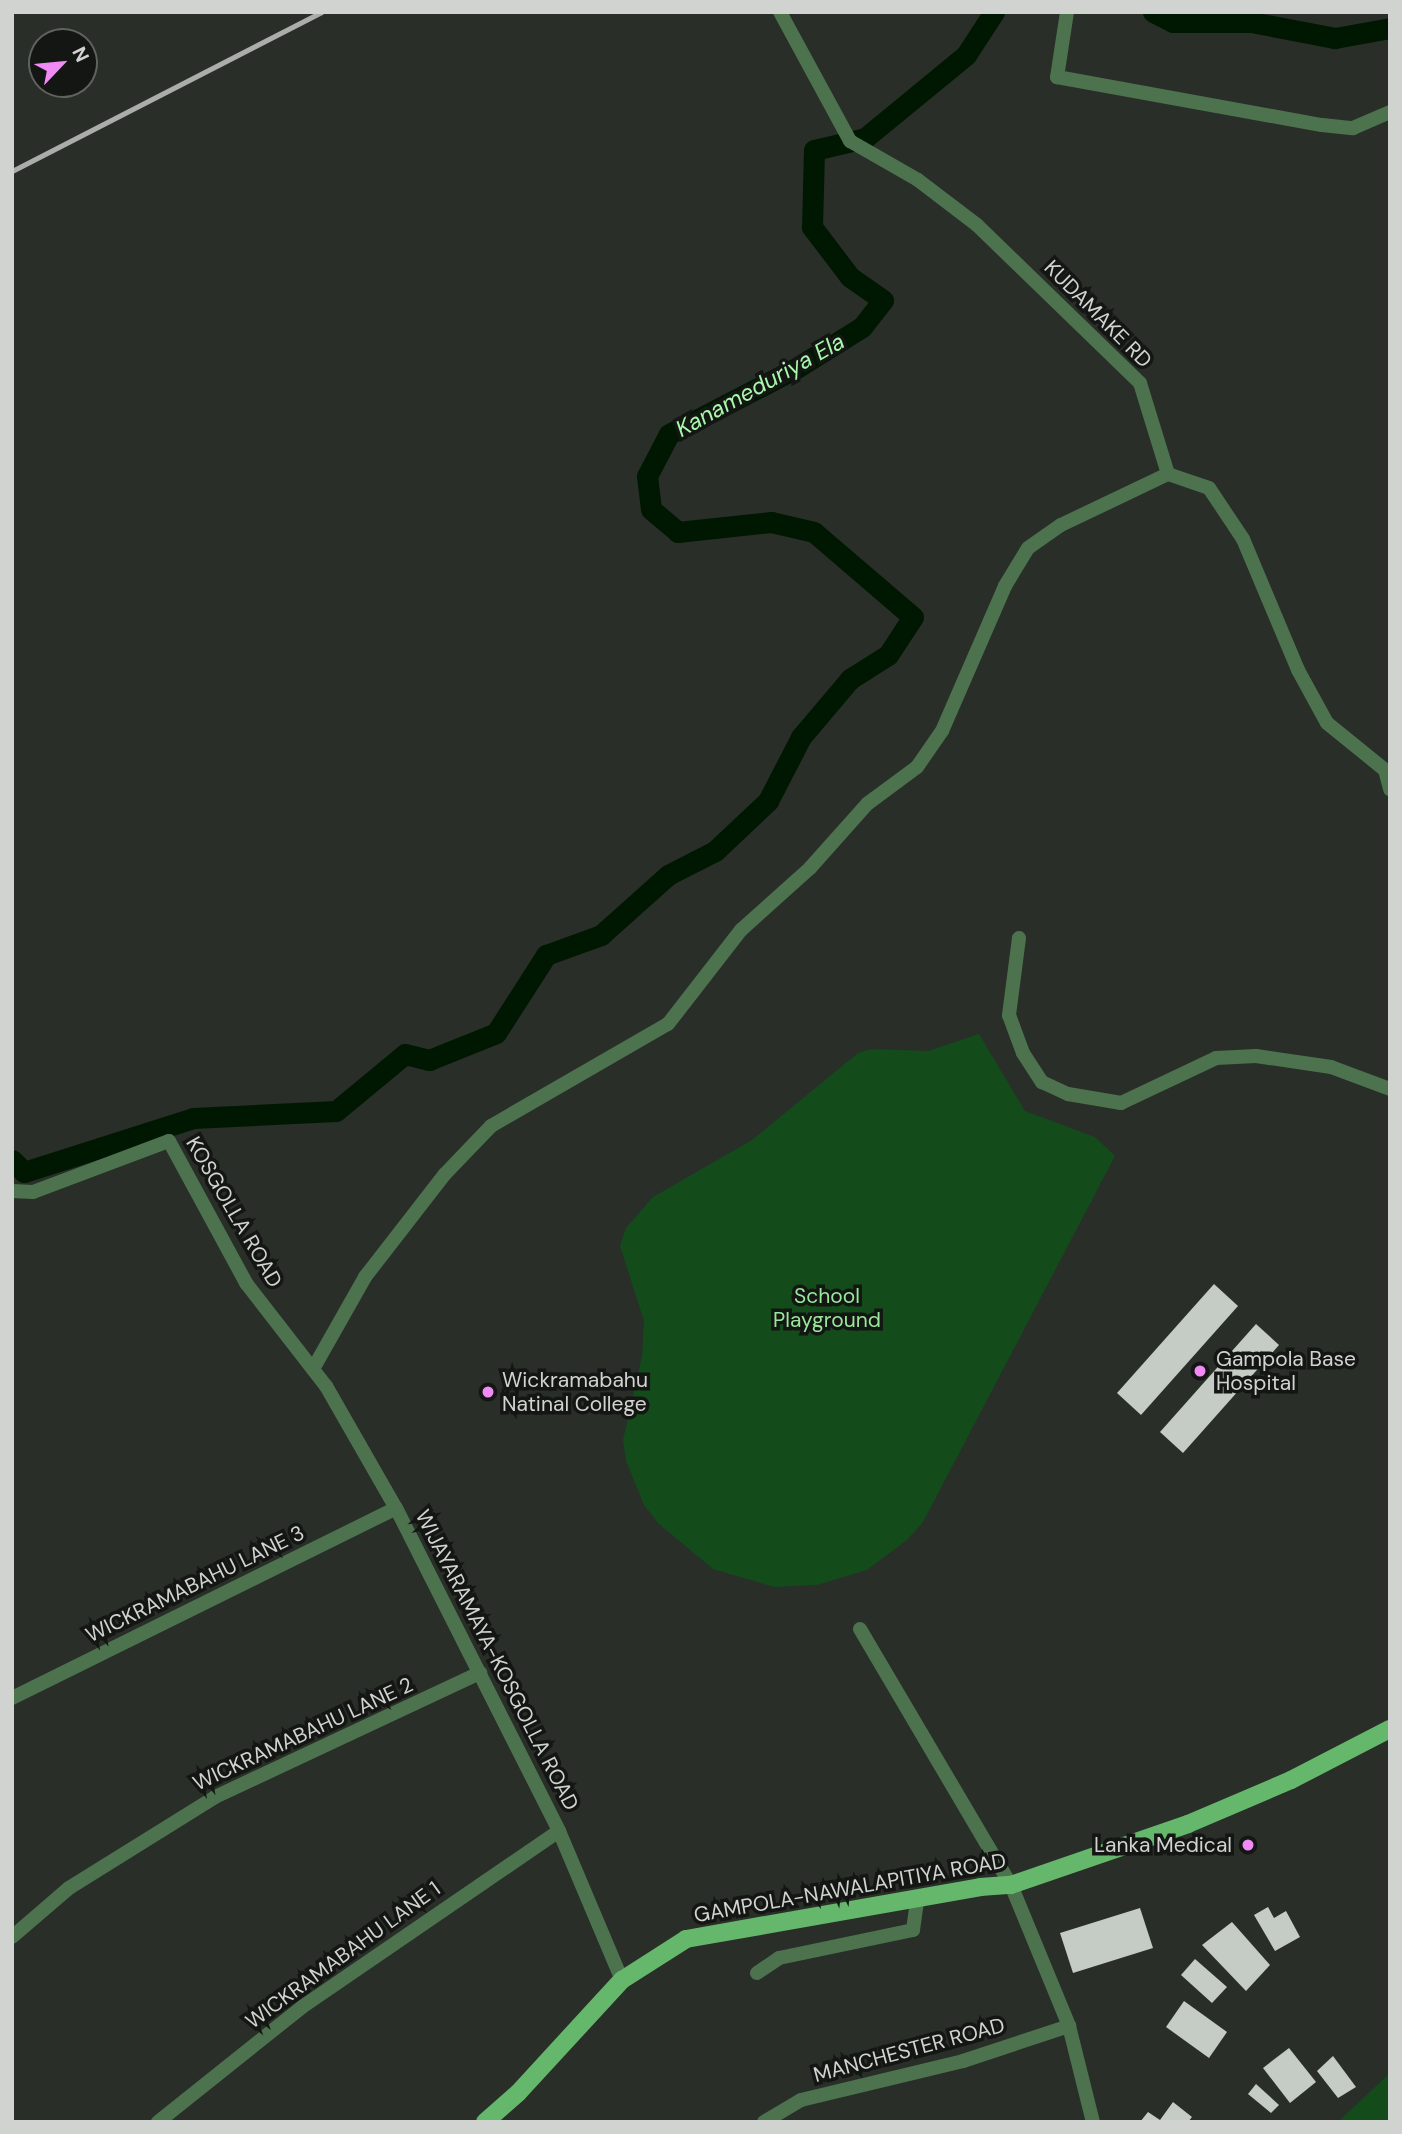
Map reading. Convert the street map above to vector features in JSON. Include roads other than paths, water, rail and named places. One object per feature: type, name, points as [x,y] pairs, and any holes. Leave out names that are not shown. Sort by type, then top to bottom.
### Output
[{"type":"main road","name":"GAMPOLA-NAWALAPITIYA ROAD","points":[[485,2122],[518,2093],[621,1980],[685,1940],[1011,1885],[1188,1824],[1291,1780],[1390,1729]]},
{"type":"street","name":"KUDAMAKE RD","points":[[780,12],[850,141],[918,180],[977,225],[1140,383],[1168,474]]},
{"type":"street","points":[[1067,12],[1057,77],[1322,125],[1353,128],[1390,112]]},
{"type":"street","points":[[313,1369],[365,1277],[445,1174],[491,1126],[668,1024],[741,929],[810,868],[867,804],[917,767],[942,731],[1005,586],[1028,548],[1060,525],[1168,474],[1209,488],[1243,539],[1298,670],[1327,723],[1385,770],[1390,789]]},
{"type":"street","points":[[1019,939],[1009,1015],[1023,1052],[1042,1082],[1068,1094],[1121,1103],[1216,1058],[1255,1056],[1331,1067],[1390,1089]]},
{"type":"street","name":"KOSGOLLA ROAD","points":[[12,1191],[33,1192],[169,1140],[246,1283],[313,1369]]},
{"type":"street","name":"WIJAYARAMAYA-KOSGOLLA ROAD","points":[[313,1369],[396,1508],[480,1673],[559,1831],[621,1980]]},
{"type":"street","name":"WICKRAMABAHU LANE 3","points":[[12,1698],[396,1508]]},
{"type":"street","points":[[860,1629],[1011,1885],[1069,2026],[1093,2122]]},
{"type":"street","name":"WICKRAMABAHU LANE 2","points":[[12,1937],[69,1888],[215,1797],[480,1673]]},
{"type":"street","name":"WICKRAMABAHU LANE 1","points":[[158,2122],[302,2007],[559,1831]]},
{"type":"street","points":[[757,1973],[779,1958],[913,1930],[917,1899]]},
{"type":"street","name":"MANCHESTER ROAD","points":[[764,2122],[801,2100],[962,2061],[1069,2026]]},
{"type":"waterway","name":"Kanameduriya Ela","points":[[12,1160],[24,1172],[193,1118],[336,1111],[405,1054],[429,1060],[496,1033],[546,955],[601,935],[668,875],[715,851],[768,801],[801,737],[850,679],[888,655],[913,617],[814,532],[771,522],[678,532],[651,509],[647,476],[669,434],[798,367],[862,327],[883,300],[850,277],[812,227],[814,150],[865,138],[966,55],[994,12]]},
{"type":"waterway","name":"Kanameduriya Ela","points":[[1153,12],[1173,22],[1251,22],[1335,38],[1390,28]]},
{"type":"railway","points":[[12,171],[322,12]]},
{"type":"place","name":"Gampola Base Hospital","points":[[1200,1371]]},
{"type":"place","name":"Wickramabahu Natinal College","points":[[488,1392]]},
{"type":"place","name":"Lanka Medical","points":[[1248,1845]]},
{"type":"park label","name":"School Playground","points":[[827,1308]]}]
